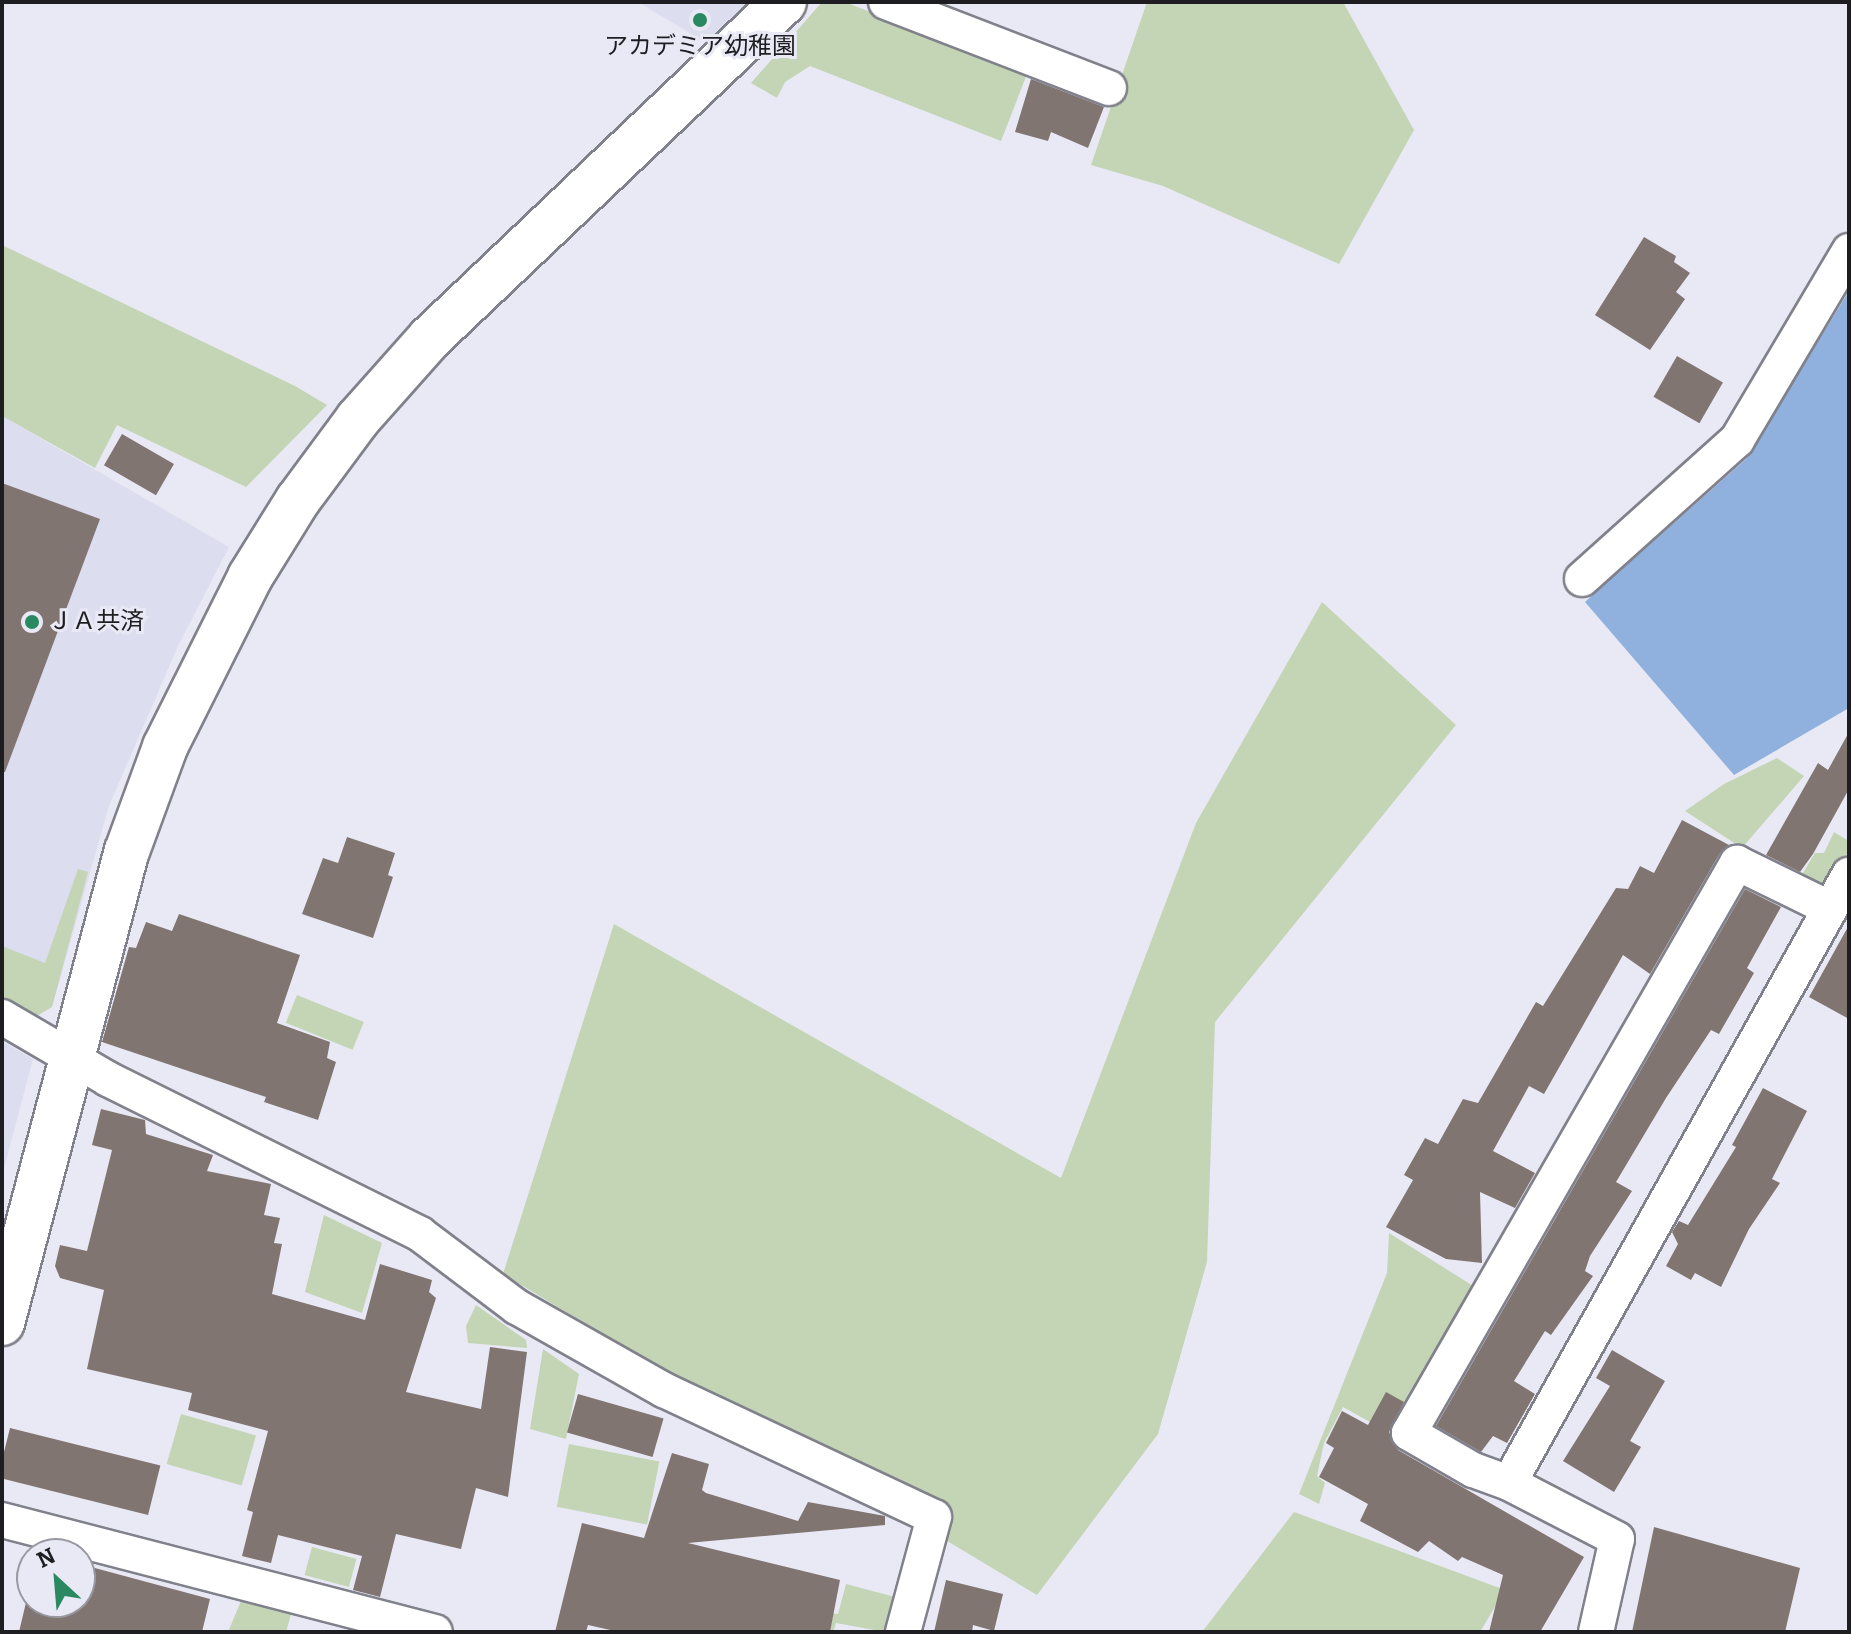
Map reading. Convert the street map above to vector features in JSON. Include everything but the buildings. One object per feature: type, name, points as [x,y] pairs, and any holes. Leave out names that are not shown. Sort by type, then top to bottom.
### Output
[{"type":"street","points":[[2,1323],[127,851],[165,747],[210,649],[298,500],[358,419],[466,301],[784,2]]},
{"type":"street","points":[[886,2],[1109,88]]},
{"type":"street","points":[[1582,579],[1737,440],[1849,251]]},
{"type":"street","points":[[1596,1632],[1617,1539],[1509,1483],[1473,1470],[1409,1433],[1737,863],[1829,908]]},
{"type":"street","points":[[1509,1483],[1849,875]]},
{"type":"street","points":[[2,1017],[70,1058],[420,1234],[517,1307],[664,1390],[934,1517],[903,1632]]},
{"type":"street","points":[[2,1520],[435,1632]]},
{"type":"shaded area","name":"アカデミア幼稚園","points":[[638,2],[749,2],[708,44]]},
{"type":"shaded area","points":[[2,416],[229,547],[178,646],[109,806],[52,1007],[2,1003]]},
{"type":"shaded area","points":[[2,1041],[33,1059],[2,1176]]},
{"type":"green space","points":[[822,2],[845,2],[1027,74],[1001,141],[810,66],[785,82],[777,98],[751,83]]},
{"type":"green space","points":[[1147,2],[1343,2],[1414,130],[1339,264],[1163,186],[1091,165]]},
{"type":"green space","points":[[2,245],[295,386],[327,405],[246,487],[117,425],[95,468],[2,416]]},
{"type":"green space","points":[[1322,602],[1456,725],[1215,1022],[1207,1262],[1158,1434],[1037,1595],[503,1274],[614,924],[1061,1178],[1196,823]]},
{"type":"green space","points":[[1777,758],[1804,776],[1742,848],[1685,811],[1724,784]]},
{"type":"green space","points":[[1834,832],[1849,841],[1849,850],[1830,883],[1816,886],[1787,872],[1803,873],[1815,853],[1824,853]]},
{"type":"green space","points":[[78,869],[88,872],[52,1007],[30,1020],[2,1003],[2,946],[45,963]]},
{"type":"green space","points":[[297,995],[364,1022],[353,1050],[286,1023]]},
{"type":"green space","points":[[324,1215],[382,1243],[362,1313],[305,1292]]},
{"type":"green space","points":[[1389,1233],[1478,1289],[1397,1437],[1343,1407],[1324,1443],[1317,1476],[1325,1483],[1319,1504],[1299,1494],[1387,1273]]},
{"type":"green space","points":[[476,1305],[526,1340],[527,1348],[468,1343],[466,1326]]},
{"type":"green space","points":[[543,1349],[579,1374],[566,1439],[530,1429]]},
{"type":"green space","points":[[181,1414],[256,1435],[242,1485],[167,1464]]},
{"type":"green space","points":[[569,1444],[659,1462],[647,1524],[557,1507]]},
{"type":"green space","points":[[1294,1512],[1505,1590],[1480,1632],[1202,1632]]},
{"type":"green space","points":[[312,1547],[356,1559],[349,1587],[304,1575]]},
{"type":"green space","points":[[846,1584],[895,1597],[885,1632],[836,1623],[833,1632],[815,1632],[828,1613],[838,1614]]},
{"type":"green space","points":[[241,1601],[291,1614],[286,1632],[228,1632]]},
{"type":"water","points":[[1849,291],[1849,708],[1734,775],[1585,602],[1746,459]]},
{"type":"place","name":"アカデミア幼稚園","points":[[700,20]]},
{"type":"place","name":"ＪＡ共済","points":[[32,622]]}]
